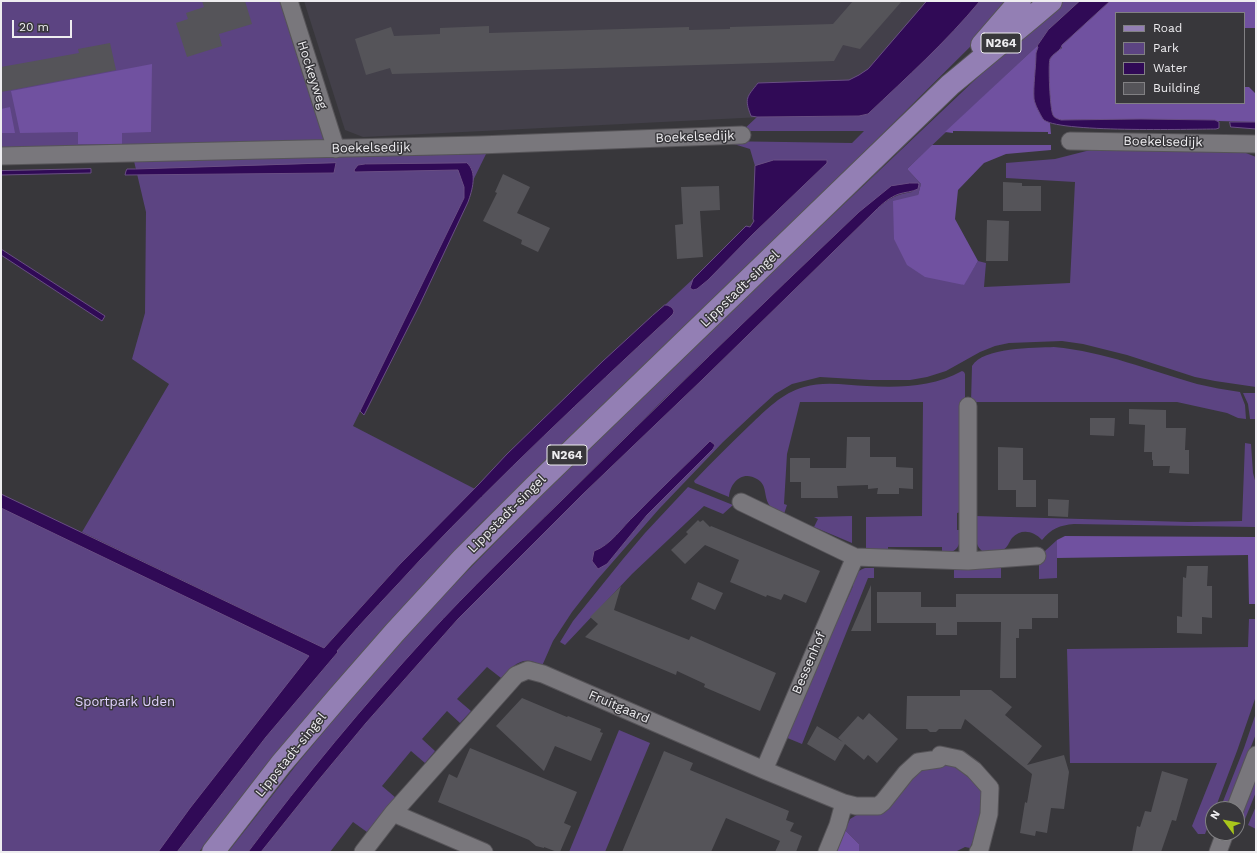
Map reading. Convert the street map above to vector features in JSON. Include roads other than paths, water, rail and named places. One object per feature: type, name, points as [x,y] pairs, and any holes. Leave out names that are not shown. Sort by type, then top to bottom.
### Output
[{"type":"main road","name":"Lippstadt-singel","points":[[950,85],[1020,1]]},
{"type":"main road","name":"Lippstadt-singel","points":[[214,852],[282,764],[334,702],[395,632],[463,558],[535,486],[950,85],[1051,1]]},
{"type":"street","name":"Hockeyweg","points":[[289,1],[336,149]]},
{"type":"street","name":"Boekelsedijk","points":[[1,156],[479,145],[742,135]]},
{"type":"street","name":"Boekelsedijk","points":[[1070,141],[1256,144]]},
{"type":"street","points":[[968,406],[968,561]]},
{"type":"street","points":[[741,502],[855,557],[968,561],[1037,556]]},
{"type":"street","name":"Bessenhof","points":[[764,770],[855,557]]},
{"type":"street","name":"Fruitgaard","points":[[363,852],[393,813],[516,675],[528,670],[543,674],[764,770],[844,803],[856,806],[878,806],[883,802],[906,773],[918,762],[939,759],[940,755],[959,759],[974,770],[990,788],[989,814],[978,852]]},
{"type":"street","points":[[1238,801],[1256,755]]},
{"type":"street","points":[[826,852],[838,825],[844,803]]},
{"type":"street","points":[[393,813],[484,852]]},
{"type":"street","points":[[1218,852],[1222,841]]},
{"type":"water","points":[[927,1],[980,1],[940,45],[868,114],[859,116],[751,116],[747,101],[749,95],[758,83],[849,80],[859,75],[868,69]]},
{"type":"water","points":[[1080,1],[1110,1],[1062,45],[1050,59],[1050,96],[1054,117],[1061,120],[1215,120],[1219,122],[1219,128],[1154,130],[1096,128],[1053,123],[1043,119],[1036,107],[1034,99],[1037,46],[1048,30]]},
{"type":"water","points":[[1230,122],[1256,122],[1256,129],[1231,127]]},
{"type":"water","points":[[774,160],[827,160],[827,163],[753,234],[708,280],[697,289],[693,290],[690,288],[693,279],[746,226],[750,227],[754,221],[755,166]]},
{"type":"water","points":[[336,163],[334,173],[125,175],[127,169]]},
{"type":"water","points":[[467,163],[473,176],[468,202],[420,304],[364,415],[360,411],[464,198],[464,187],[458,170],[355,172],[354,170],[358,165],[365,164]]},
{"type":"water","points":[[91,169],[91,173],[1,175],[1,171]]},
{"type":"water","points":[[918,183],[918,189],[896,195],[878,208],[583,494],[458,619],[366,723],[261,852],[248,852],[291,796],[357,715],[427,636],[476,584],[784,283],[859,212],[891,186]]},
{"type":"water","points":[[1,249],[105,316],[102,321],[1,255]]},
{"type":"water","points":[[665,305],[672,308],[674,311],[673,314],[512,467],[421,559],[358,627],[266,737],[177,852],[158,852],[190,808],[309,656],[1,508],[1,494],[324,648],[400,564],[507,454],[603,361]]},
{"type":"water","points":[[710,441],[715,445],[713,449],[647,515],[607,564],[598,569],[592,561],[594,551],[606,545],[653,496]]},
{"type":"park label","name":"Sportpark Uden","points":[[125,702]]}]
